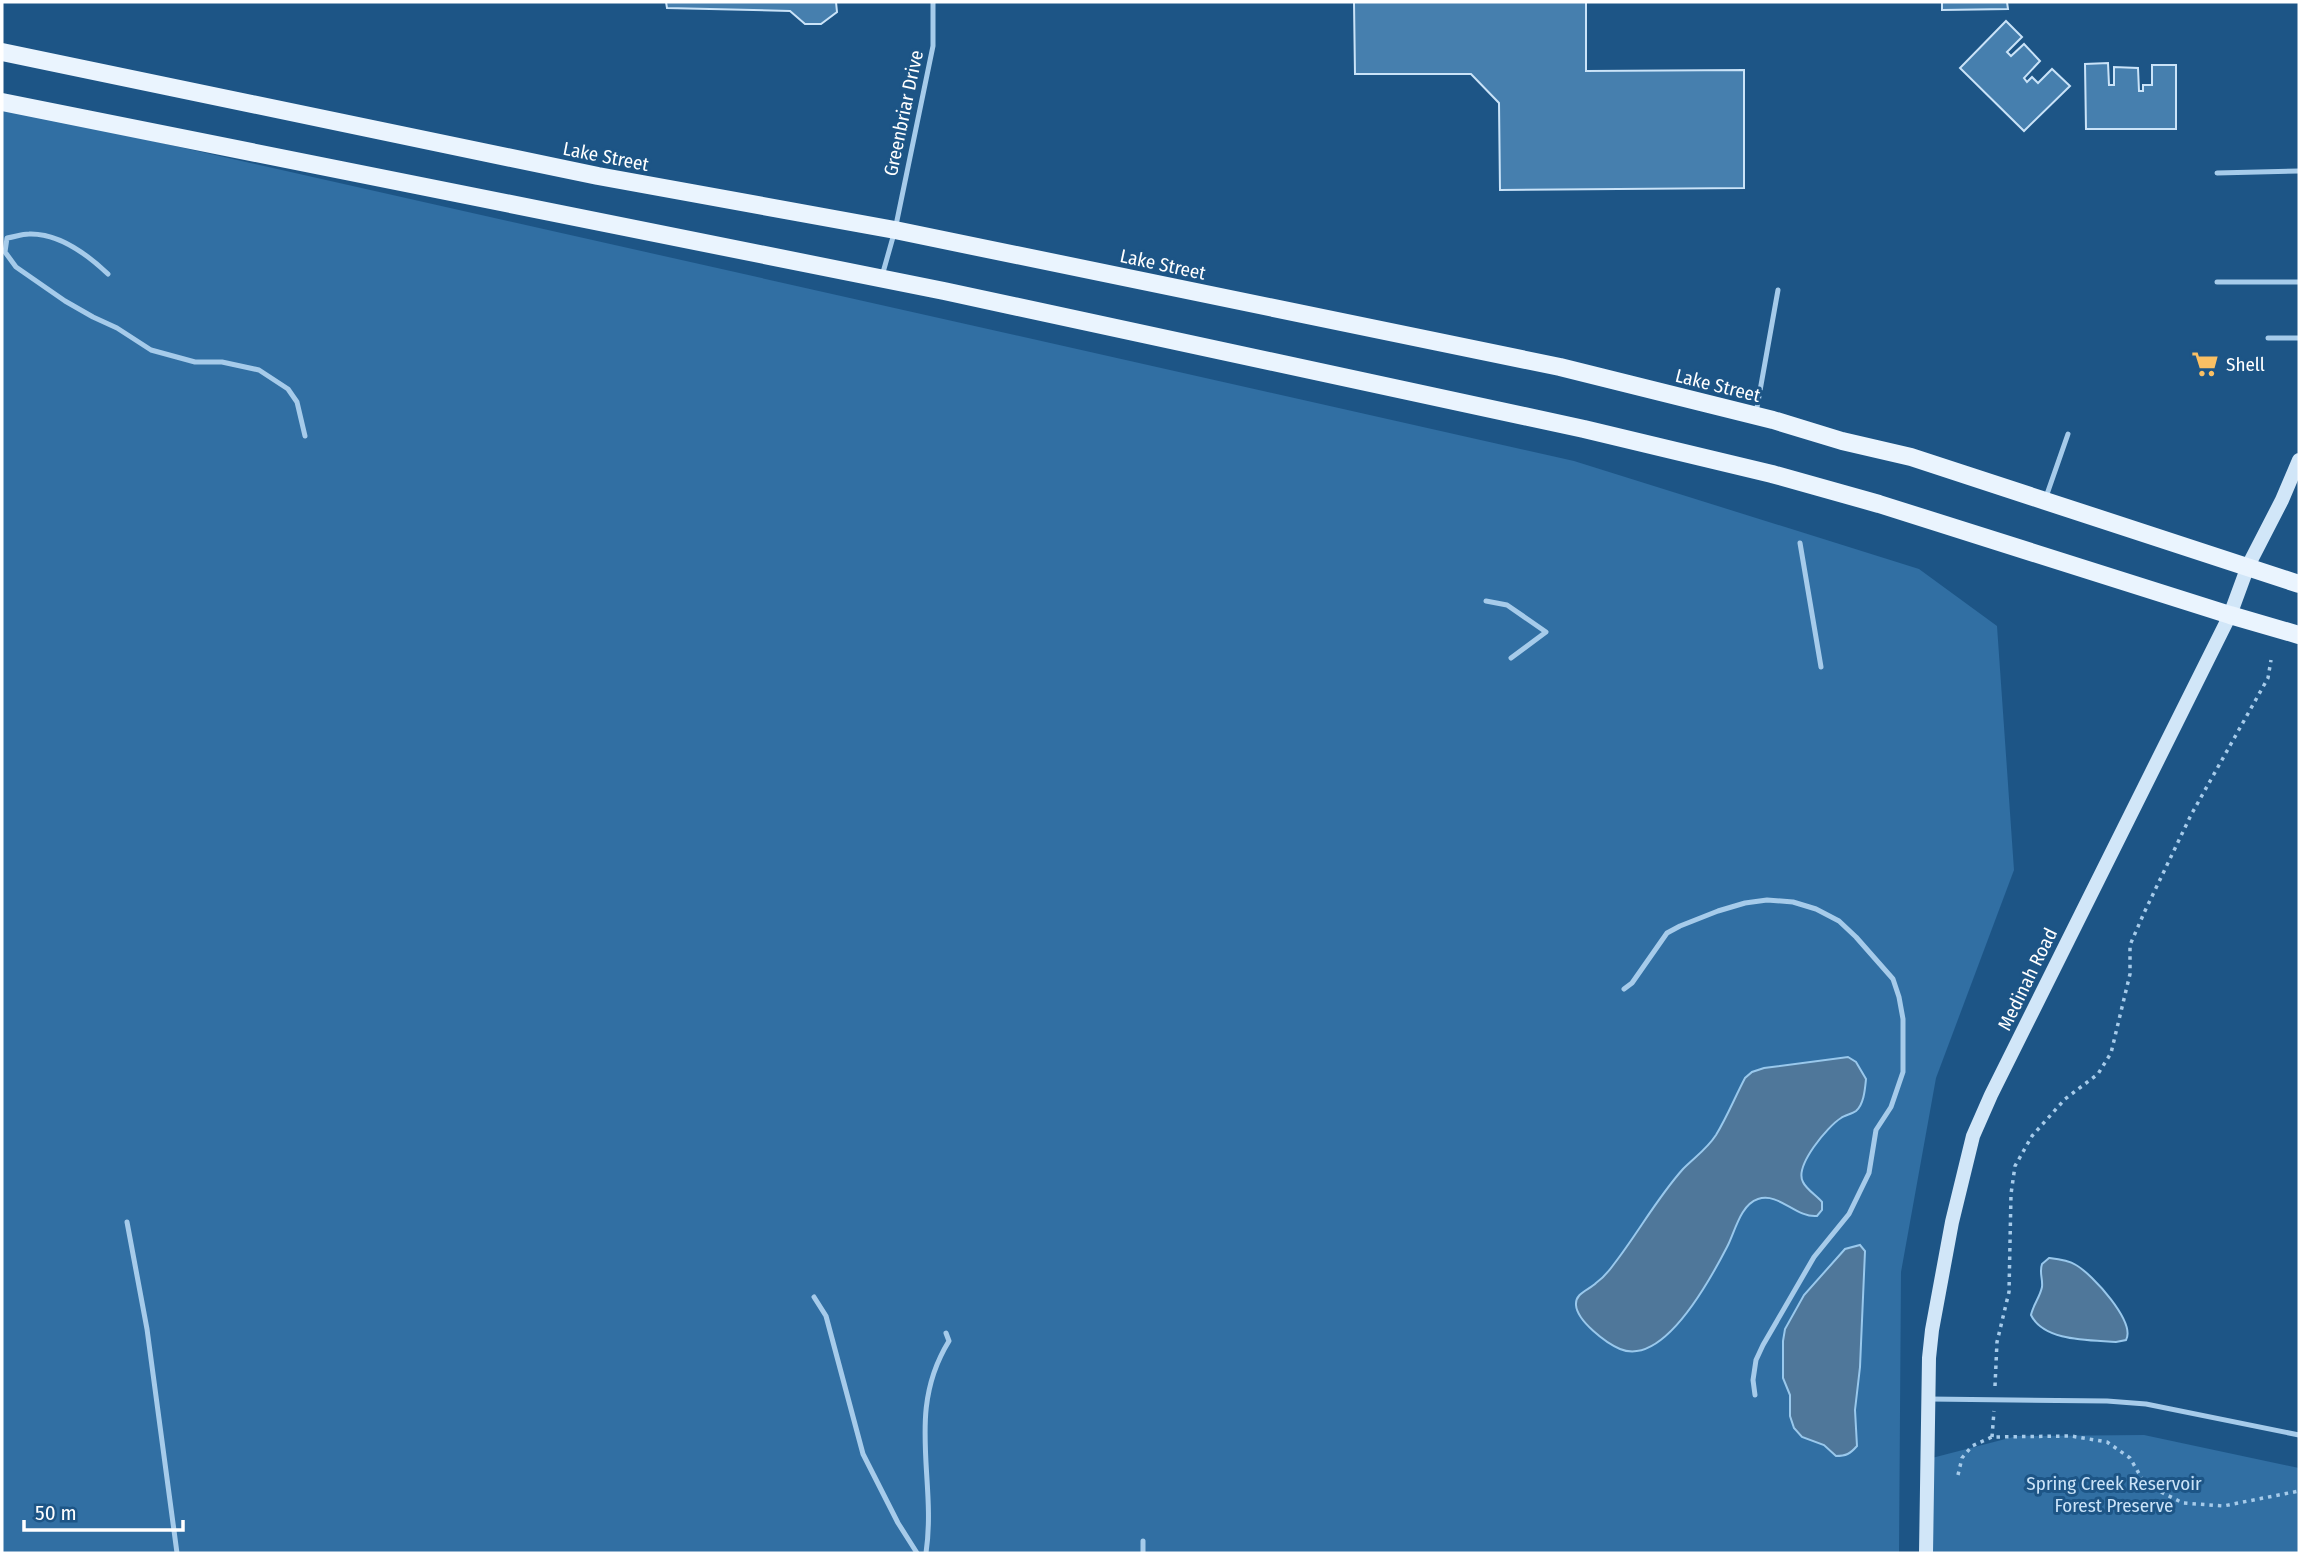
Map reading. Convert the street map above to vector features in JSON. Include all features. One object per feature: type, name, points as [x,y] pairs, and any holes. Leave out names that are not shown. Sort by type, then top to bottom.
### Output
[{"type":"main road","name":"Lake Street","points":[[2,52],[598,176],[895,230],[1560,367],[1911,457],[2299,584]]},
{"type":"main road","points":[[2,102],[572,215],[1584,429],[1758,470],[1879,504],[2299,635]]},
{"type":"main road","name":"Medinah Road","points":[[1927,1553],[1932,1330],[1952,1222],[1973,1136],[2230,615],[2248,566],[2299,460]]},
{"type":"lane","name":"Greenbriar Drive","points":[[881,279],[895,230],[933,46],[933,2]]},
{"type":"lane","points":[[2217,173],[2299,172]]},
{"type":"lane","points":[[108,274],[91,258],[47,236],[29,234],[7,238],[5,252],[16,267],[65,301],[151,349],[195,362],[222,362],[259,370],[288,389],[297,402],[304,436]]},
{"type":"lane","points":[[2217,282],[2299,282]]},
{"type":"lane","points":[[1755,416],[1778,290]]},
{"type":"lane","points":[[2268,338],[2299,338]]},
{"type":"lane","points":[[2045,500],[2068,434]]},
{"type":"lane","points":[[1800,543],[1821,667]]},
{"type":"lane","points":[[1486,601],[1507,605],[1546,632],[1511,658]]},
{"type":"lane","points":[[1625,989],[1667,933],[1718,911],[1767,900],[1793,902],[1816,909],[1839,921],[1893,979],[1899,997],[1903,1019],[1903,1072],[1891,1107],[1876,1130],[1869,1173],[1849,1214],[1814,1257],[1763,1345],[1756,1360],[1753,1380],[1755,1395]]},
{"type":"lane","points":[[127,1222],[147,1329],[177,1553]]},
{"type":"lane","points":[[814,1297],[828,1323],[863,1454],[898,1523],[917,1553]]},
{"type":"lane","points":[[926,1553],[929,1514],[923,1438],[927,1397],[933,1372],[949,1341],[946,1333]]},
{"type":"lane","points":[[1929,1399],[2107,1401],[2146,1404],[2299,1435]]},
{"type":"lane","points":[[1143,1541],[1143,1553]]},
{"type":"path","points":[[1992,1437],[1997,1342],[2009,1292],[2011,1194],[2015,1166],[2032,1136],[2065,1098],[2098,1074],[2111,1053],[2130,974],[2130,945],[2191,815],[2268,678],[2272,660]]},
{"type":"path","points":[[1958,1475],[1962,1458],[1972,1446],[1992,1437],[2071,1436],[2107,1442],[2130,1458],[2145,1484],[2183,1503],[2223,1506],[2299,1491]]},
{"type":"green space","points":[[2,107],[1574,461],[1919,569],[1997,626],[2014,870],[1936,1078],[1901,1272],[1899,1553],[2,1553]]},
{"type":"green space","name":"Spring Creek Reservoir Forest Preserve","points":[[2144,1435],[2299,1468],[2299,1553],[1932,1553],[1928,1459],[2017,1436]]},
{"type":"shaded area","points":[[1848,1057],[1856,1062],[1866,1079],[1865,1092],[1859,1108],[1828,1129],[1803,1166],[1804,1185],[1822,1202],[1822,1210],[1817,1216],[1809,1216],[1773,1199],[1758,1199],[1752,1202],[1742,1213],[1727,1247],[1698,1298],[1669,1333],[1653,1345],[1637,1351],[1620,1349],[1593,1331],[1581,1318],[1576,1305],[1578,1297],[1608,1272],[1674,1180],[1712,1140],[1745,1078],[1764,1068]]},
{"type":"shaded area","points":[[1860,1245],[1865,1251],[1860,1367],[1855,1410],[1857,1446],[1848,1454],[1836,1456],[1824,1445],[1802,1437],[1794,1428],[1790,1416],[1790,1395],[1783,1378],[1783,1341],[1785,1329],[1804,1295],[1845,1249]]},
{"type":"shaded area","points":[[2049,1258],[2076,1265],[2092,1278],[2119,1311],[2125,1322],[2126,1340],[2116,1342],[2069,1338],[2037,1324],[2031,1315],[2042,1287],[2042,1264]]},
{"type":"building","points":[[666,2],[836,2],[837,12],[821,24],[805,24],[790,11],[667,8]]},
{"type":"building","points":[[1354,2],[1586,2],[1586,71],[1744,70],[1744,188],[1500,190],[1499,103],[1471,74],[1355,74]]},
{"type":"building","points":[[1942,2],[2007,2],[2008,9],[1942,10]]},
{"type":"building","points":[[2006,21],[2022,37],[2007,52],[2011,56],[2024,44],[2040,61],[2024,78],[2027,82],[2032,77],[2038,83],[2052,69],[2070,86],[2024,131],[1960,68]]},
{"type":"building","points":[[2108,63],[2109,85],[2114,85],[2114,67],[2138,68],[2139,91],[2143,91],[2143,85],[2152,85],[2152,65],[2176,65],[2176,129],[2086,129],[2085,64]]},
{"type":"place","name":"Shell","points":[[2205,364]]}]
